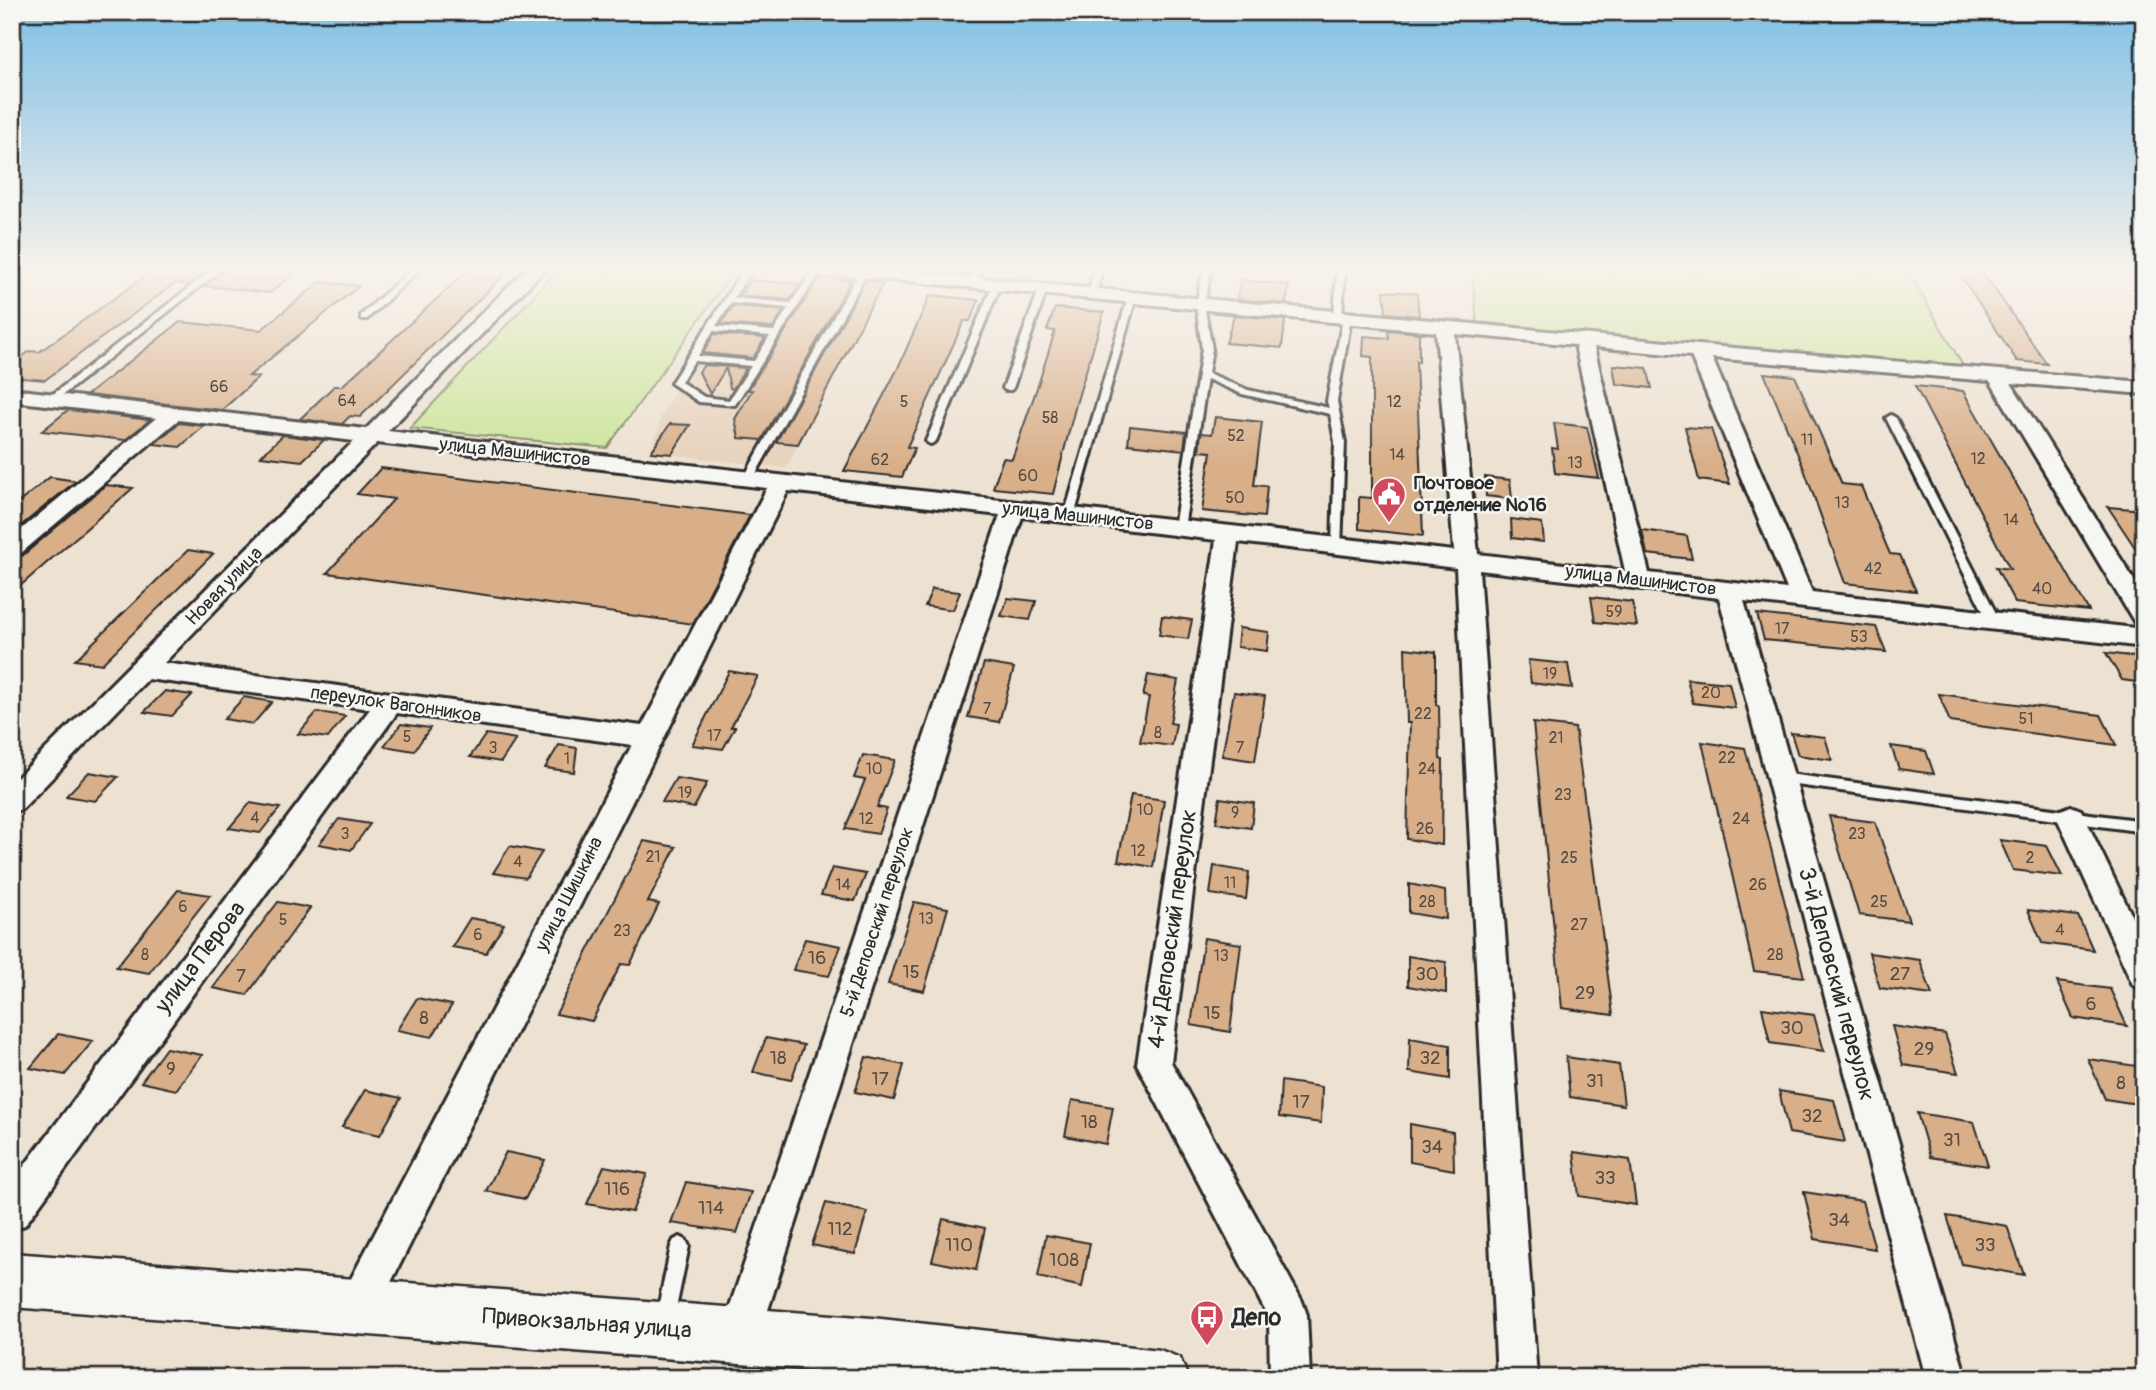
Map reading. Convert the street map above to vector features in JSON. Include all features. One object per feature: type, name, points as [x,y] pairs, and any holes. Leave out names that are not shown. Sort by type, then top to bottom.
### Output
[{"type":"street","points":[[435,371],[470,335]]},
{"type":"street","points":[[1446,335],[1467,561],[1517,1378]]},
{"type":"street","points":[[1529,335],[2144,388]]},
{"type":"street","points":[[1583,340],[1639,580]]},
{"type":"street","points":[[1699,351],[1803,599]]},
{"type":"street","name":"Новая улица","points":[[12,801],[435,371]]},
{"type":"street","points":[[1996,375],[2144,617]]},
{"type":"street","name":"улица Машинистов","points":[[12,396],[2144,638]]},
{"type":"street","points":[[12,549],[173,414]]},
{"type":"street","name":"улица Шишкина","points":[[358,1306],[781,483]]},
{"type":"street","name":"5-й Деповский переулок","points":[[740,1335],[1013,509]]},
{"type":"street","name":"4-й Деповский переулок","points":[[1228,534],[1154,1065],[1287,1315],[1290,1378]]},
{"type":"street","name":"3-й Деповский переулок","points":[[1729,590],[1946,1378]]},
{"type":"street","name":"переулок Вагонников","points":[[142,669],[650,737]]},
{"type":"street","name":"улица Перова","points":[[12,1212],[390,703]]},
{"type":"street","points":[[2071,818],[2144,975]]},
{"type":"street","name":"Привокзальная улица","points":[[12,1280],[872,1345],[1160,1378]]},
{"type":"lane","points":[[51,400],[134,335]]},
{"type":"lane","points":[[706,335],[676,383],[702,400],[732,403],[775,335]]},
{"type":"lane","points":[[748,479],[832,335]]},
{"type":"lane","points":[[931,441],[976,335]]},
{"type":"lane","points":[[1008,388],[1027,335]]},
{"type":"lane","points":[[1069,516],[1121,335]]},
{"type":"lane","points":[[1179,528],[1207,349],[1205,335]]},
{"type":"lane","points":[[1337,546],[1340,442],[1332,401],[1341,335]]},
{"type":"lane","points":[[692,358],[758,364]]},
{"type":"lane","points":[[1203,374],[1245,392],[1335,412]]},
{"type":"lane","points":[[1891,418],[1994,621]]},
{"type":"lane","points":[[1780,778],[2144,827]]},
{"type":"lane","points":[[663,1329],[680,1246]]},
{"type":"shaded area","points":[[713,335],[855,335],[786,468],[651,452],[664,409]]},
{"type":"green space","points":[[497,335],[688,335],[607,448],[410,428]]},
{"type":"green space","points":[[1600,335],[1945,335],[1964,367]]},
{"type":"building","points":[[63,335],[105,335],[45,380],[12,377],[12,364],[30,351],[39,352]]},
{"type":"building","points":[[164,335],[299,335],[249,376],[259,377],[222,410],[87,395]]},
{"type":"building","points":[[398,335],[443,335],[360,417],[350,416],[342,424],[300,419],[334,386],[342,386]]},
{"type":"building","points":[[713,335],[765,338],[753,358],[703,353]]},
{"type":"building","points":[[783,335],[820,335],[762,440],[739,438],[735,419],[752,390],[748,390]]},
{"type":"building","points":[[835,335],[856,335],[798,444],[776,442]]},
{"type":"building","points":[[913,335],[958,335],[907,447],[915,448],[902,477],[844,471]]},
{"type":"building","points":[[1054,335],[1097,335],[1053,494],[993,488],[1003,458],[1012,459]]},
{"type":"building","points":[[1228,335],[1283,335],[1282,348],[1226,343]]},
{"type":"building","points":[[1389,335],[1419,335],[1419,362],[1416,361],[1423,536],[1359,529],[1359,497],[1372,498],[1372,357],[1363,356],[1364,336],[1389,338]]},
{"type":"building","points":[[2000,335],[2027,335],[2047,364],[2017,361]]},
{"type":"building","points":[[704,365],[746,368],[733,389],[730,388],[726,368],[710,394],[699,372]]},
{"type":"building","points":[[1613,365],[1647,368],[1652,388],[1616,384]]},
{"type":"building","points":[[1764,373],[1795,376],[1842,484],[1861,486],[1890,554],[1900,555],[1916,591],[1845,583],[1804,469]]},
{"type":"building","points":[[1915,386],[1963,391],[2089,611],[2015,603],[1996,567],[2010,569]]},
{"type":"building","points":[[68,410],[150,420],[125,440],[42,431]]},
{"type":"building","points":[[1215,417],[1262,422],[1254,485],[1267,486],[1264,517],[1202,511],[1211,452],[1199,451],[1201,433],[1212,434]]},
{"type":"building","points":[[179,423],[204,426],[180,447],[154,444]]},
{"type":"building","points":[[1554,423],[1587,427],[1599,478],[1555,473],[1552,448],[1558,449]]},
{"type":"building","points":[[670,424],[690,425],[672,454],[651,452]]},
{"type":"building","points":[[1130,426],[1186,432],[1184,450],[1128,444]]},
{"type":"building","points":[[1685,427],[1711,429],[1730,484],[1699,480]]},
{"type":"building","points":[[283,435],[324,440],[302,461],[261,456]]},
{"type":"building","points":[[381,468],[750,515],[693,624],[327,573],[394,499],[357,494]]},
{"type":"building","points":[[50,477],[76,481],[12,533],[12,508]]},
{"type":"building","points":[[1485,477],[1510,480],[1512,499],[1486,496]]},
{"type":"building","points":[[106,485],[133,488],[12,593],[12,559],[22,556]]},
{"type":"building","points":[[2108,507],[2144,510],[2144,561]]},
{"type":"building","points":[[1511,519],[1542,523],[1544,542],[1512,538]]},
{"type":"building","points":[[1642,530],[1687,536],[1692,559],[1647,554]]},
{"type":"building","points":[[188,550],[213,554],[102,664],[75,660]]},
{"type":"building","points":[[932,589],[960,592],[953,610],[925,606]]},
{"type":"building","points":[[1591,597],[1632,602],[1637,626],[1595,622]]},
{"type":"building","points":[[1008,598],[1036,601],[1030,620],[1001,616]]},
{"type":"building","points":[[1757,614],[1876,627],[1886,652],[1764,640]]},
{"type":"building","points":[[1162,616],[1192,620],[1188,639],[1159,635]]},
{"type":"building","points":[[1239,628],[1269,632],[1267,651],[1237,647]]},
{"type":"building","points":[[1405,648],[1436,652],[1436,705],[1439,706],[1440,759],[1443,760],[1442,845],[1407,839],[1410,723],[1407,723]]},
{"type":"building","points":[[2106,653],[2144,658],[2144,683],[2122,680]]},
{"type":"building","points":[[1528,660],[1568,664],[1572,688],[1531,683]]},
{"type":"building","points":[[984,663],[1014,668],[999,722],[968,717]]},
{"type":"building","points":[[729,671],[758,676],[731,727],[735,727],[723,749],[692,745]]},
{"type":"building","points":[[1148,675],[1178,680],[1170,723],[1176,724],[1172,746],[1140,742],[1149,697],[1143,696]]},
{"type":"building","points":[[1687,679],[1729,683],[1735,708],[1693,703]]},
{"type":"building","points":[[165,691],[192,695],[172,716],[144,712]]},
{"type":"building","points":[[1234,692],[1265,696],[1255,761],[1222,756]]},
{"type":"building","points":[[1939,694],[2101,715],[2116,745],[1950,722]]},
{"type":"building","points":[[244,697],[272,702],[253,724],[224,719]]},
{"type":"building","points":[[317,712],[345,716],[328,738],[298,734]]},
{"type":"building","points":[[1533,723],[1575,728],[1613,1015],[1562,1008]]},
{"type":"building","points":[[401,724],[430,728],[414,751],[384,746]]},
{"type":"building","points":[[1791,733],[1825,737],[1832,760],[1798,755]]},
{"type":"building","points":[[486,734],[516,739],[501,762],[470,757]]},
{"type":"building","points":[[1702,742],[1745,748],[1804,977],[1754,971]]},
{"type":"building","points":[[559,745],[577,748],[574,772],[545,768]]},
{"type":"building","points":[[1891,746],[1926,751],[1934,774],[1899,769]]},
{"type":"building","points":[[863,755],[895,760],[877,807],[887,809],[878,834],[845,829],[865,780],[854,778]]},
{"type":"building","points":[[89,772],[118,777],[95,801],[66,796]]},
{"type":"building","points":[[676,778],[707,783],[694,808],[662,802]]},
{"type":"building","points":[[1131,795],[1164,800],[1153,867],[1118,861]]},
{"type":"building","points":[[1220,798],[1254,803],[1251,828],[1216,823]]},
{"type":"building","points":[[250,803],[280,808],[260,833],[229,828]]},
{"type":"building","points":[[1829,816],[1875,822],[1909,921],[1859,915]]},
{"type":"building","points":[[339,819],[370,824],[351,850],[319,844]]},
{"type":"building","points":[[2000,840],[2047,846],[2062,876],[2013,870]]},
{"type":"building","points":[[644,841],[676,847],[648,902],[659,904],[630,965],[621,964],[592,1021],[556,1014]]},
{"type":"building","points":[[510,846],[542,852],[526,878],[493,873]]},
{"type":"building","points":[[1214,866],[1249,872],[1246,899],[1210,894]]},
{"type":"building","points":[[832,868],[866,874],[855,901],[821,895]]},
{"type":"building","points":[[1409,884],[1445,891],[1446,919],[1409,913]]},
{"type":"building","points":[[178,890],[210,895],[149,973],[116,967]]},
{"type":"building","points":[[278,902],[310,908],[247,995],[213,988]]},
{"type":"building","points":[[914,902],[948,908],[924,991],[888,984]]},
{"type":"building","points":[[2028,910],[2078,916],[2093,950],[2042,943]]},
{"type":"building","points":[[470,918],[504,924],[486,953],[452,947]]},
{"type":"building","points":[[1204,938],[1241,944],[1230,1032],[1191,1025]]},
{"type":"building","points":[[805,939],[841,946],[829,976],[793,970]]},
{"type":"building","points":[[1869,953],[1920,960],[1932,995],[1880,988]]},
{"type":"building","points":[[1408,956],[1446,962],[1446,993],[1408,986]]},
{"type":"building","points":[[2057,982],[2110,989],[2127,1026],[2073,1018]]},
{"type":"building","points":[[417,998],[452,1005],[432,1037],[397,1030]]},
{"type":"building","points":[[1762,1008],[1814,1015],[1824,1051],[1770,1043]]},
{"type":"building","points":[[1892,1026],[1945,1034],[1958,1073],[1903,1065]]},
{"type":"building","points":[[58,1034],[93,1041],[65,1075],[30,1068]]},
{"type":"building","points":[[766,1038],[804,1045],[791,1080],[753,1072]]},
{"type":"building","points":[[1410,1038],[1450,1045],[1450,1079],[1409,1072]]},
{"type":"building","points":[[166,1048],[202,1055],[176,1090],[141,1082]]},
{"type":"building","points":[[866,1057],[904,1065],[894,1100],[855,1092]]},
{"type":"building","points":[[1566,1057],[1619,1065],[1624,1105],[1570,1097]]},
{"type":"building","points":[[2088,1059],[2144,1067],[2144,1105],[2105,1099]]},
{"type":"building","points":[[1281,1081],[1322,1087],[1321,1123],[1279,1117]]},
{"type":"building","points":[[365,1090],[401,1098],[380,1135],[342,1127]]},
{"type":"building","points":[[1779,1091],[1834,1100],[1845,1142],[1789,1133]]},
{"type":"building","points":[[1072,1100],[1113,1107],[1106,1144],[1065,1136]]},
{"type":"building","points":[[1917,1113],[1974,1122],[1988,1166],[1930,1157]]},
{"type":"building","points":[[1410,1124],[1453,1132],[1454,1170],[1410,1162]]},
{"type":"building","points":[[506,1152],[545,1160],[525,1199],[486,1191]]},
{"type":"building","points":[[1574,1152],[1630,1160],[1636,1205],[1579,1196]]},
{"type":"building","points":[[604,1166],[647,1174],[632,1212],[587,1204]]},
{"type":"building","points":[[686,1182],[751,1192],[737,1233],[671,1223]]},
{"type":"building","points":[[1804,1192],[1862,1201],[1875,1249],[1815,1239]]},
{"type":"building","points":[[826,1203],[867,1212],[855,1254],[812,1245]]},
{"type":"building","points":[[1947,1216],[2007,1226],[2024,1275],[1962,1264]]},
{"type":"building","points":[[943,1219],[985,1228],[976,1270],[932,1261]]},
{"type":"building","points":[[1046,1235],[1090,1243],[1082,1287],[1038,1277]]},
{"type":"place","name":"Почтовое отделение №16","points":[[1389,524]]},
{"type":"place","name":"Депо","points":[[1207,1347]]}]
